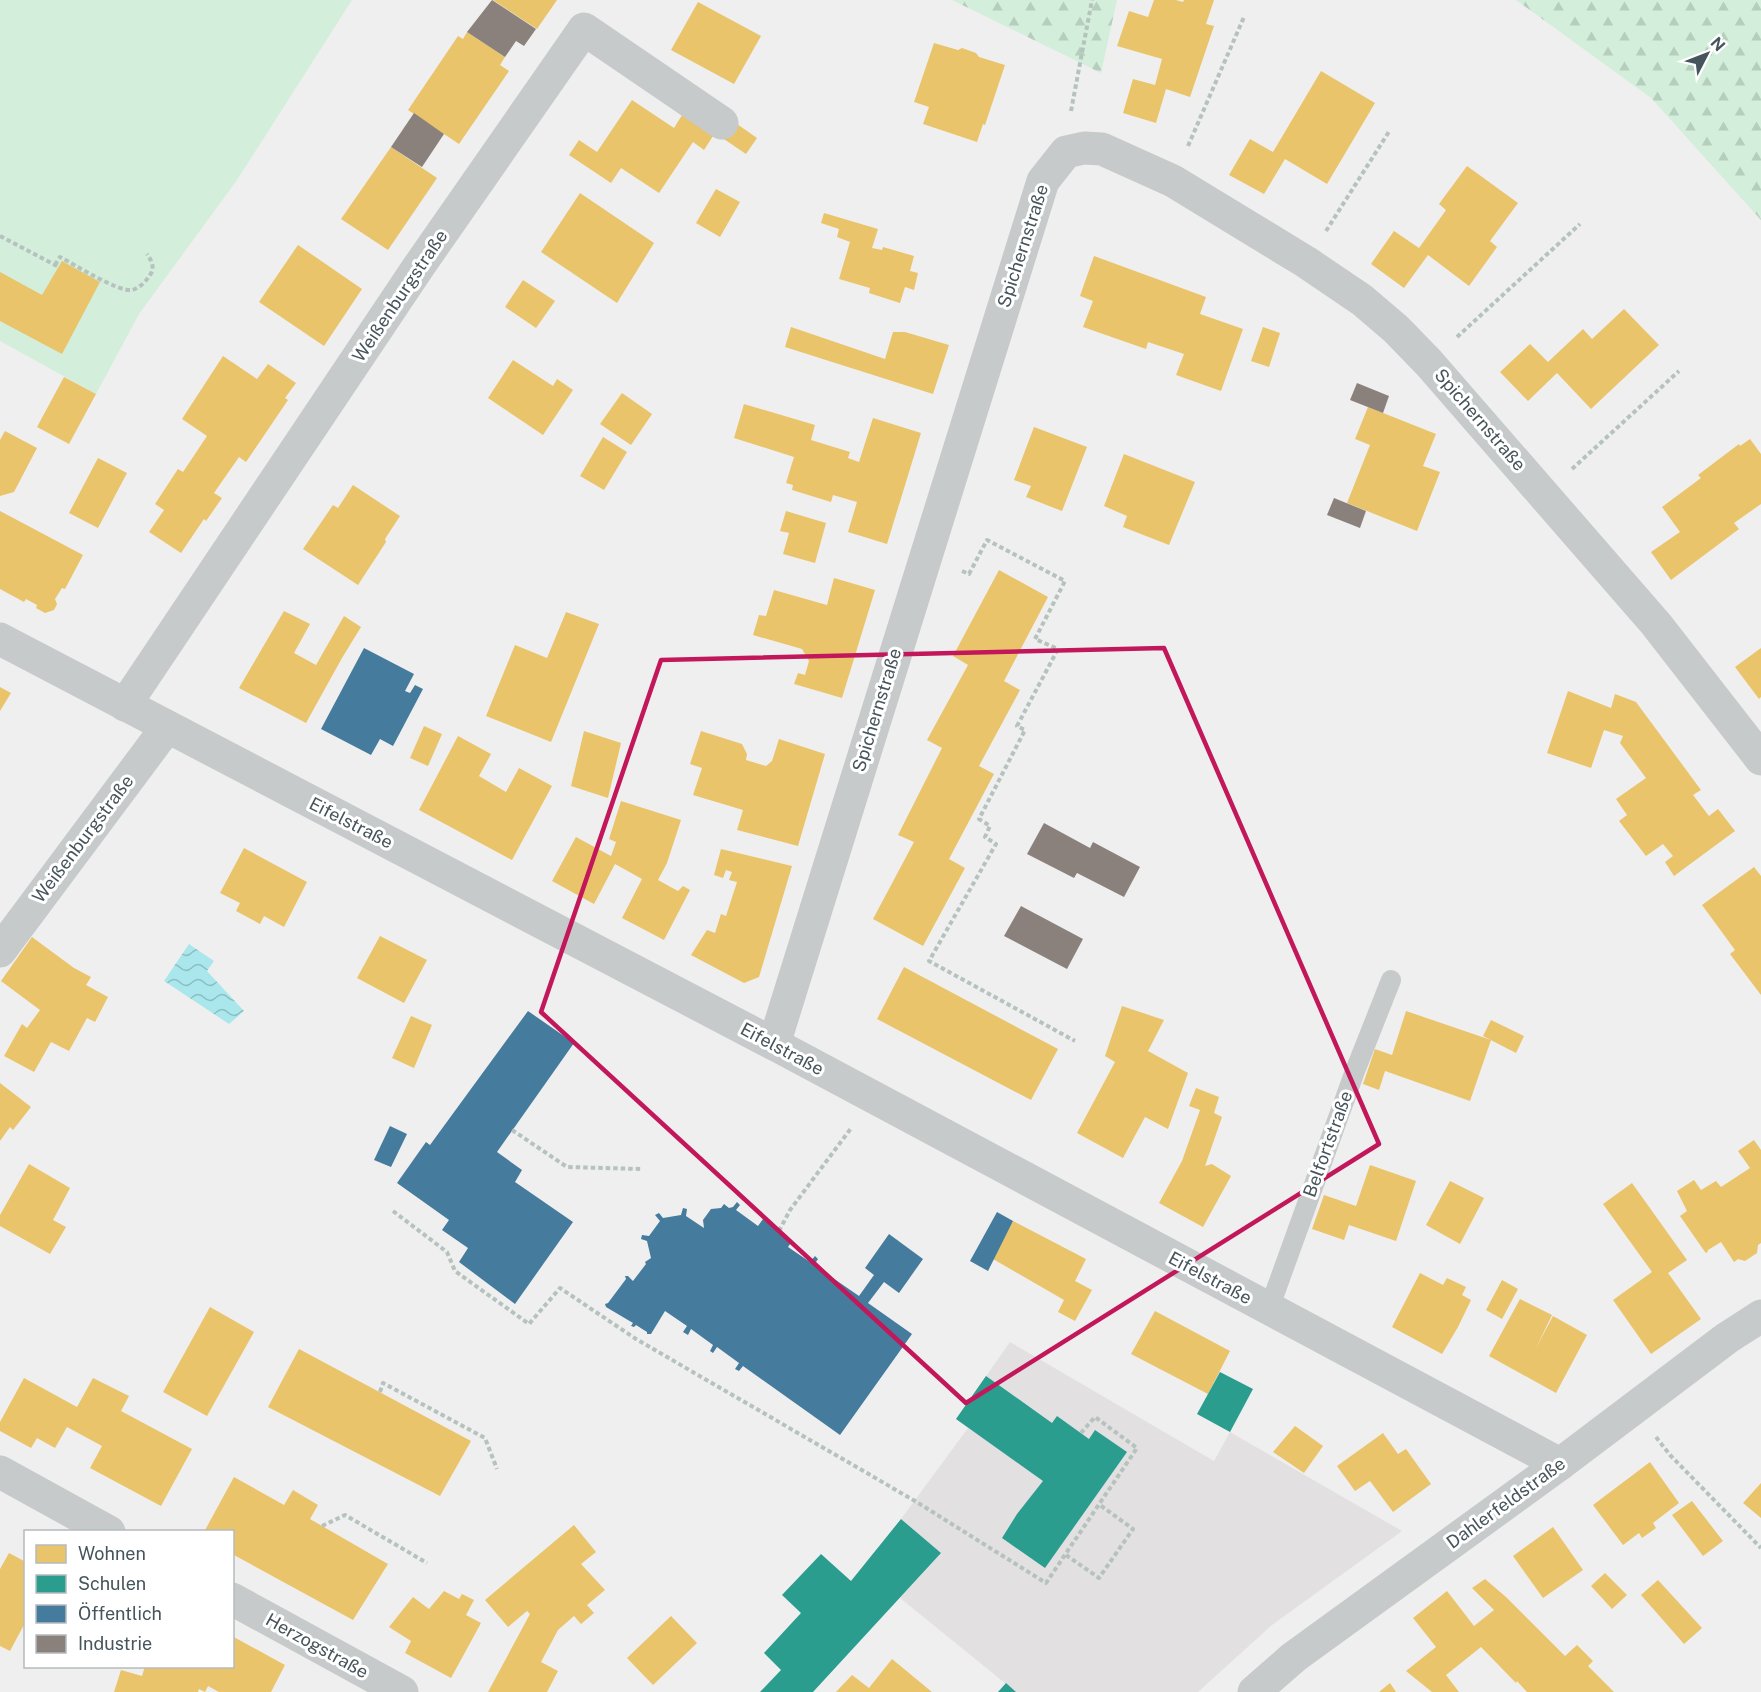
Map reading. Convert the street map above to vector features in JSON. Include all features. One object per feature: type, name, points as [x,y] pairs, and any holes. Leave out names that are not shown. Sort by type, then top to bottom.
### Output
[{"type":"street","name":"Weißenburgstraße","points":[[125,705],[419,266],[584,28],[722,123]]},
{"type":"street","name":"Spichernstraße","points":[[774,1044],[1043,181],[1066,153],[1084,147],[1102,148],[1173,181],[1306,262],[1362,300],[1430,363],[1545,493],[1656,624],[1761,759]]},
{"type":"street","name":"Eifelstraße","points":[[0,639],[774,1044],[1560,1464]]},
{"type":"street","name":"Weißenburgstraße","points":[[0,951],[167,727]]},
{"type":"street","name":"Dahlerfeldstraße","points":[[1254,1692],[1294,1657],[1560,1464],[1727,1338],[1761,1316]]},
{"type":"street","points":[[0,1472],[105,1530]]},
{"type":"street","name":"Herzogstraße","points":[[234,1600],[402,1692]]},
{"type":"lane","name":"Belfortstraße","points":[[1269,1309],[1355,1071],[1391,980]]},
{"type":"path","points":[[1066,153],[1072,95],[1092,0]]},
{"type":"path","points":[[1173,181],[1244,17]]},
{"type":"path","points":[[1306,262],[1390,130]]},
{"type":"path","points":[[1430,363],[1580,224]]},
{"type":"path","points":[[0,236],[57,266],[60,257],[121,289],[134,290],[143,284],[153,271],[153,265],[147,254]]},
{"type":"path","points":[[1545,493],[1679,371]]},
{"type":"path","points":[[926,554],[969,574],[987,540],[1065,582],[1035,639],[1058,649],[1017,726],[1025,730],[979,819],[990,826],[985,837],[996,844],[929,961],[1075,1041]]},
{"type":"path","points":[[779,1231],[790,1210],[873,1097]]},
{"type":"path","points":[[512,1130],[567,1167],[642,1169]]},
{"type":"path","points":[[393,1211],[447,1252],[455,1271],[529,1324],[560,1288],[636,1339],[915,1501],[1046,1583],[1137,1448],[1095,1417],[1081,1433]]},
{"type":"path","points":[[380,1392],[383,1383],[485,1438],[497,1469]]},
{"type":"path","points":[[1634,1408],[1670,1455],[1761,1548]]},
{"type":"path","points":[[1066,1555],[1099,1578],[1133,1529],[1100,1505]]},
{"type":"path","points":[[322,1526],[345,1515],[427,1563]]},
{"type":"highlighted area","points":[[1164,648],[1379,1144],[966,1403],[541,1012],[661,660]]},
{"type":"shaded area","points":[[1010,1342],[1214,1461],[1230,1432],[1402,1531],[1272,1625],[1198,1692],[1016,1692],[900,1598],[941,1553],[901,1519],[968,1428],[956,1419]]},
{"type":"green space","points":[[0,0],[352,0],[237,180],[139,314],[96,394],[0,341]]},
{"type":"green space","points":[[952,0],[1117,0],[1101,73]]},
{"type":"green space","points":[[1516,0],[1761,0],[1761,220],[1651,98]]},
{"type":"water","points":[[189,944],[214,961],[207,971],[244,1011],[229,1024],[164,981]]},
{"type":"building: Wohnen","points":[[493,0],[557,0],[537,29]]},
{"type":"building: Wohnen","points":[[1154,0],[1183,2],[1184,0],[1214,0],[1206,24],[1214,26],[1190,97],[1166,89],[1156,123],[1123,113],[1133,79],[1155,85],[1162,59],[1117,46],[1129,11],[1148,17]]},
{"type":"building: Wohnen","points":[[698,2],[761,36],[734,84],[671,50]]},
{"type":"building: Wohnen","points":[[467,32],[505,57],[500,65],[509,71],[459,144],[408,110],[458,36],[463,39]]},
{"type":"building: Wohnen","points":[[934,43],[958,50],[962,48],[976,53],[979,57],[1005,65],[977,142],[923,124],[929,107],[914,102]]},
{"type":"building: Wohnen","points":[[1321,71],[1375,103],[1327,184],[1285,159],[1264,194],[1229,175],[1250,139],[1273,152]]},
{"type":"building: Wohnen","points":[[632,100],[674,128],[684,112],[715,133],[704,150],[693,142],[659,193],[621,168],[611,183],[569,155],[579,140],[597,152]]},
{"type":"building: Wohnen","points":[[727,117],[757,138],[746,154],[715,133]]},
{"type":"building: Wohnen","points":[[391,147],[437,178],[388,250],[341,219]]},
{"type":"building: Wohnen","points":[[1467,166],[1518,203],[1490,241],[1497,247],[1469,286],[1428,255],[1404,288],[1371,264],[1394,231],[1419,248],[1446,210],[1439,204]]},
{"type":"building: Wohnen","points":[[716,189],[740,202],[720,237],[696,223]]},
{"type":"building: Wohnen","points":[[580,193],[654,243],[617,303],[541,252]]},
{"type":"building: Wohnen","points":[[824,213],[878,229],[872,248],[882,250],[883,247],[914,256],[910,271],[918,273],[914,290],[905,287],[900,303],[869,293],[870,288],[839,279],[850,242],[837,237],[839,229],[821,223]]},
{"type":"building: Wohnen","points":[[298,245],[362,289],[324,346],[259,302]]},
{"type":"building: Wohnen","points":[[1094,256],[1206,297],[1200,314],[1243,329],[1221,391],[1176,375],[1184,354],[1148,342],[1146,349],[1083,327],[1093,301],[1080,296]]},
{"type":"building: Wohnen","points":[[62,261],[100,282],[62,354],[0,321],[0,272],[42,295]]},
{"type":"building: Wohnen","points":[[523,280],[555,301],[536,328],[505,307]]},
{"type":"building: Wohnen","points":[[1624,309],[1659,345],[1591,409],[1557,373],[1528,401],[1500,372],[1530,344],[1548,362],[1583,329],[1592,339]]},
{"type":"building: Wohnen","points":[[791,327],[885,359],[893,332],[905,332],[949,345],[933,394],[785,347]]},
{"type":"building: Wohnen","points":[[1263,327],[1280,333],[1269,367],[1251,361]]},
{"type":"building: Wohnen","points":[[223,356],[257,379],[268,364],[296,383],[285,398],[288,400],[246,462],[239,457],[214,493],[222,498],[206,521],[204,519],[181,553],[149,532],[164,510],[155,504],[178,469],[183,472],[207,436],[182,419]]},
{"type":"building: Wohnen","points":[[513,360],[553,386],[557,379],[573,390],[543,435],[488,398]]},
{"type":"building: Wohnen","points":[[64,377],[96,394],[69,444],[37,427]]},
{"type":"building: Wohnen","points":[[622,393],[652,414],[631,445],[600,424]]},
{"type":"building: Wohnen","points":[[744,404],[815,425],[811,440],[850,452],[848,458],[859,462],[873,418],[921,433],[887,544],[848,532],[857,502],[833,495],[831,502],[792,490],[793,485],[786,483],[794,457],[734,438]]},
{"type":"building: Wohnen","points":[[1368,407],[1436,434],[1423,466],[1440,472],[1417,531],[1347,503],[1370,445],[1355,439]]},
{"type":"building: Wohnen","points":[[1034,427],[1087,447],[1062,511],[1026,497],[1031,486],[1014,480]]},
{"type":"building: Wohnen","points":[[5,431],[37,448],[14,492],[0,496],[0,440]]},
{"type":"building: Wohnen","points":[[603,437],[627,452],[604,490],[580,476]]},
{"type":"building: Wohnen","points":[[1750,439],[1761,454],[1761,504],[1734,523],[1739,529],[1671,580],[1651,552],[1680,532],[1662,507],[1701,478],[1698,475],[1739,444],[1740,446]]},
{"type":"building: Wohnen","points":[[1124,454],[1195,482],[1169,545],[1123,527],[1127,516],[1104,506]]},
{"type":"building: Wohnen","points":[[98,458],[127,473],[98,528],[69,513]]},
{"type":"building: Wohnen","points":[[353,485],[400,516],[358,585],[303,549],[333,505],[338,508]]},
{"type":"building: Wohnen","points":[[0,511],[83,555],[65,589],[62,588],[55,599],[57,604],[54,610],[45,613],[26,599],[24,602],[0,589]]},
{"type":"building: Wohnen","points":[[786,511],[826,523],[815,563],[783,554],[789,533],[780,531]]},
{"type":"building: Wohnen","points":[[999,570],[1048,597],[1004,681],[1020,690],[979,766],[994,774],[949,859],[965,868],[923,946],[873,919],[914,842],[898,835],[942,748],[927,740],[968,665],[953,656]]},
{"type":"building: Wohnen","points":[[834,578],[875,590],[842,698],[794,684],[798,673],[805,675],[809,661],[802,649],[753,635],[759,615],[766,616],[774,590],[827,605]]},
{"type":"building: Wohnen","points":[[284,611],[310,624],[294,653],[316,665],[344,616],[361,627],[306,723],[239,688]]},
{"type":"building: Wohnen","points":[[566,612],[599,624],[551,742],[486,716],[515,645],[547,658]]},
{"type":"building: Wohnen","points":[[1761,648],[1761,697],[1759,699],[1735,667]]},
{"type":"building: Wohnen","points":[[0,687],[11,693],[0,711]]},
{"type":"building: Wohnen","points":[[1568,691],[1611,708],[1615,694],[1636,702],[1701,790],[1693,795],[1709,816],[1718,809],[1735,831],[1674,876],[1665,862],[1673,856],[1663,844],[1646,856],[1619,821],[1627,815],[1616,799],[1646,778],[1620,743],[1623,736],[1604,730],[1591,768],[1547,753]]},
{"type":"building: Wohnen","points":[[424,726],[442,734],[428,766],[410,758]]},
{"type":"building: Wohnen","points":[[584,731],[621,743],[608,798],[571,786]]},
{"type":"building: Wohnen","points":[[701,731],[742,744],[747,754],[746,760],[766,766],[772,761],[779,739],[825,754],[798,846],[737,830],[743,810],[693,795],[702,768],[690,764]]},
{"type":"building: Wohnen","points":[[458,736],[491,754],[479,776],[506,792],[519,768],[552,786],[512,860],[419,810]]},
{"type":"building: Wohnen","points":[[621,801],[681,820],[667,863],[658,880],[678,891],[683,886],[690,890],[664,940],[622,918],[642,879],[615,864],[594,904],[552,881],[576,837],[611,856],[616,842],[609,839]]},
{"type":"building: Wohnen","points":[[244,848],[307,882],[284,927],[264,916],[260,924],[236,911],[240,903],[220,893]]},
{"type":"building: Wohnen","points":[[721,849],[792,866],[759,977],[744,983],[691,955],[707,930],[715,933],[721,914],[726,916],[737,882],[729,880],[732,872],[726,870],[723,878],[714,875]]},
{"type":"building: Wohnen","points":[[1754,867],[1761,876],[1761,995],[1730,954],[1735,950],[1702,905]]},
{"type":"building: Wohnen","points":[[380,936],[427,960],[404,1003],[357,978]]},
{"type":"building: Wohnen","points":[[32,937],[74,968],[91,977],[86,985],[108,997],[95,1022],[87,1018],[69,1051],[51,1042],[34,1072],[4,1056],[22,1024],[27,1028],[40,1010],[1,981]]},
{"type":"building: Wohnen","points":[[904,967],[1058,1049],[1031,1100],[877,1019]]},
{"type":"building: Wohnen","points":[[1122,1006],[1164,1020],[1148,1051],[1188,1073],[1168,1129],[1145,1117],[1123,1158],[1077,1133],[1115,1062],[1105,1056]]},
{"type":"building: Wohnen","points":[[1406,1011],[1491,1040],[1470,1101],[1385,1071],[1379,1090],[1363,1084],[1375,1049],[1392,1055]]},
{"type":"building: Wohnen","points":[[411,1016],[432,1025],[414,1068],[392,1058]]},
{"type":"building: Wohnen","points":[[1491,1020],[1524,1036],[1516,1053],[1483,1036]]},
{"type":"building: Wohnen","points":[[0,1083],[31,1107],[13,1130],[10,1127],[0,1141]]},
{"type":"building: Wohnen","points":[[1196,1088],[1219,1097],[1214,1113],[1222,1117],[1205,1166],[1212,1164],[1231,1176],[1203,1227],[1159,1203],[1182,1161],[1200,1110],[1189,1106]]},
{"type":"building: Wohnen","points":[[1754,1140],[1761,1150],[1761,1243],[1758,1245],[1757,1253],[1745,1261],[1738,1259],[1734,1262],[1721,1242],[1707,1253],[1705,1252],[1680,1216],[1687,1211],[1677,1191],[1694,1180],[1701,1190],[1716,1181],[1721,1187],[1750,1168],[1738,1151]]},
{"type":"building: Wohnen","points":[[29,1164],[70,1188],[53,1220],[66,1227],[50,1254],[0,1226],[0,1215]]},
{"type":"building: Wohnen","points":[[1370,1165],[1416,1181],[1396,1241],[1349,1225],[1344,1240],[1312,1229],[1324,1195],[1356,1206]]},
{"type":"building: Wohnen","points":[[1450,1181],[1484,1198],[1460,1244],[1426,1225]]},
{"type":"building: Wohnen","points":[[1632,1183],[1687,1260],[1668,1273],[1701,1319],[1651,1354],[1613,1300],[1652,1272],[1603,1204]]},
{"type":"building: Wohnen","points":[[1013,1221],[1086,1259],[1075,1281],[1092,1290],[1075,1321],[1058,1312],[1064,1300],[993,1259]]},
{"type":"building: Wohnen","points":[[1420,1273],[1443,1285],[1447,1278],[1466,1287],[1462,1295],[1471,1300],[1442,1354],[1392,1327]]},
{"type":"building: Wohnen","points":[[1502,1280],[1518,1289],[1502,1319],[1486,1310]]},
{"type":"building: Wohnen","points":[[1520,1299],[1552,1315],[1536,1348],[1553,1316],[1587,1335],[1556,1393],[1489,1356]]},
{"type":"building: Wohnen","points":[[210,1307],[254,1332],[207,1416],[163,1392]]},
{"type":"building: Wohnen","points":[[1155,1311],[1230,1351],[1208,1394],[1131,1354]]},
{"type":"building: Wohnen","points":[[299,1349],[471,1441],[440,1496],[268,1407]]},
{"type":"building: Wohnen","points":[[24,1378],[77,1407],[93,1378],[129,1396],[121,1411],[192,1449],[161,1506],[90,1468],[102,1446],[67,1427],[55,1448],[37,1438],[31,1448],[0,1431],[0,1422]]},
{"type":"building: Wohnen","points":[[1295,1426],[1323,1446],[1304,1473],[1273,1452]]},
{"type":"building: Wohnen","points":[[1383,1433],[1398,1454],[1406,1449],[1431,1484],[1393,1512],[1370,1481],[1355,1491],[1337,1466]]},
{"type":"building: Wohnen","points":[[1650,1462],[1679,1503],[1653,1523],[1656,1528],[1642,1538],[1639,1533],[1623,1545],[1593,1505]]},
{"type":"building: Wohnen","points":[[234,1477],[284,1505],[293,1490],[318,1505],[310,1519],[388,1564],[353,1620],[234,1555],[234,1530],[205,1530]]},
{"type":"building: Wohnen","points":[[1761,1483],[1761,1518],[1743,1503]]},
{"type":"building: Wohnen","points":[[1692,1501],[1723,1541],[1703,1556],[1672,1515]]},
{"type":"building: Wohnen","points":[[574,1525],[596,1552],[581,1564],[605,1590],[587,1605],[594,1613],[581,1624],[574,1616],[558,1630],[541,1662],[558,1671],[547,1692],[488,1692],[530,1614],[527,1611],[508,1627],[485,1600]]},
{"type":"building: Wohnen","points":[[1553,1527],[1583,1570],[1543,1598],[1513,1556]]},
{"type":"building: Wohnen","points":[[9,1553],[24,1561],[24,1625],[10,1651],[0,1646],[0,1569]]},
{"type":"building: Wohnen","points":[[1605,1573],[1627,1595],[1612,1609],[1591,1586]]},
{"type":"building: Wohnen","points":[[1485,1579],[1565,1656],[1577,1645],[1593,1661],[1588,1666],[1614,1692],[1527,1692],[1481,1647],[1446,1675],[1459,1692],[1432,1692],[1406,1671],[1436,1647],[1413,1618],[1447,1591],[1474,1626],[1494,1610],[1472,1588]]},
{"type":"building: Wohnen","points":[[1658,1580],[1702,1628],[1684,1644],[1641,1595]]},
{"type":"building: Wohnen","points":[[444,1591],[459,1599],[462,1594],[474,1600],[466,1615],[481,1623],[451,1678],[405,1653],[411,1641],[389,1627],[413,1597],[429,1609]]},
{"type":"building: Wohnen","points":[[671,1616],[697,1643],[653,1685],[627,1658]]},
{"type":"building: Wohnen","points":[[234,1637],[285,1665],[271,1692],[219,1692],[208,1686],[205,1692],[199,1689],[198,1692],[114,1692],[121,1670],[142,1676],[144,1668],[234,1668]]},
{"type":"building: Wohnen","points":[[892,1659],[932,1692],[836,1692],[852,1675],[869,1688]]},
{"type":"building: Wohnen","points":[[1390,1683],[1396,1692],[1379,1692]]},
{"type":"building: Schulen","points":[[1220,1372],[1253,1389],[1230,1432],[1197,1414]]},
{"type":"building: Schulen","points":[[986,1376],[1052,1423],[1057,1416],[1089,1439],[1095,1430],[1127,1452],[1045,1568],[1002,1538],[1017,1514],[1043,1481],[956,1419]]},
{"type":"building: Schulen","points":[[901,1519],[941,1553],[813,1692],[760,1692],[781,1670],[764,1653],[801,1613],[782,1595],[821,1554],[851,1581]]},
{"type":"building: Schulen","points":[[1006,1683],[1016,1692],[998,1692]]},
{"type":"building: Öffentlich","points":[[364,648],[414,674],[405,691],[410,693],[415,685],[423,689],[393,746],[380,739],[371,755],[321,729]]},
{"type":"building: Öffentlich","points":[[528,1011],[574,1043],[497,1152],[522,1170],[515,1182],[573,1222],[515,1304],[459,1262],[468,1248],[442,1230],[449,1220],[397,1183],[426,1142],[430,1145]]},
{"type":"building: Öffentlich","points":[[390,1126],[407,1134],[391,1167],[374,1160]]},
{"type":"building: Öffentlich","points":[[737,1202],[740,1205],[736,1210],[758,1226],[763,1219],[792,1241],[788,1247],[810,1262],[815,1256],[818,1259],[814,1265],[859,1296],[874,1275],[865,1268],[889,1234],[923,1259],[899,1293],[884,1282],[868,1303],[912,1334],[840,1435],[743,1366],[739,1371],[735,1369],[739,1363],[717,1347],[713,1353],[710,1351],[713,1345],[691,1329],[688,1335],[683,1332],[687,1326],[665,1311],[651,1334],[647,1334],[636,1325],[631,1326],[633,1323],[606,1307],[605,1304],[626,1279],[625,1276],[633,1281],[646,1264],[645,1262],[651,1258],[647,1241],[641,1239],[642,1235],[649,1236],[660,1221],[655,1215],[659,1213],[663,1218],[681,1215],[683,1208],[687,1209],[686,1216],[704,1228],[703,1220],[711,1209],[721,1208],[724,1204],[729,1208],[733,1207]]},
{"type":"building: Öffentlich","points":[[997,1212],[1013,1221],[988,1271],[970,1261]]},
{"type":"building: Industrie","points":[[492,0],[536,29],[524,46],[516,41],[505,57],[467,32]]},
{"type":"building: Industrie","points":[[414,113],[444,134],[422,167],[391,147]]},
{"type":"building: Industrie","points":[[1357,383],[1389,396],[1383,413],[1350,400]]},
{"type":"building: Industrie","points":[[1334,498],[1366,511],[1360,528],[1327,515]]},
{"type":"building: Industrie","points":[[1044,823],[1090,848],[1093,842],[1140,867],[1124,897],[1077,873],[1074,878],[1027,854]]},
{"type":"building: Industrie","points":[[1021,906],[1083,939],[1067,969],[1004,936]]}]
